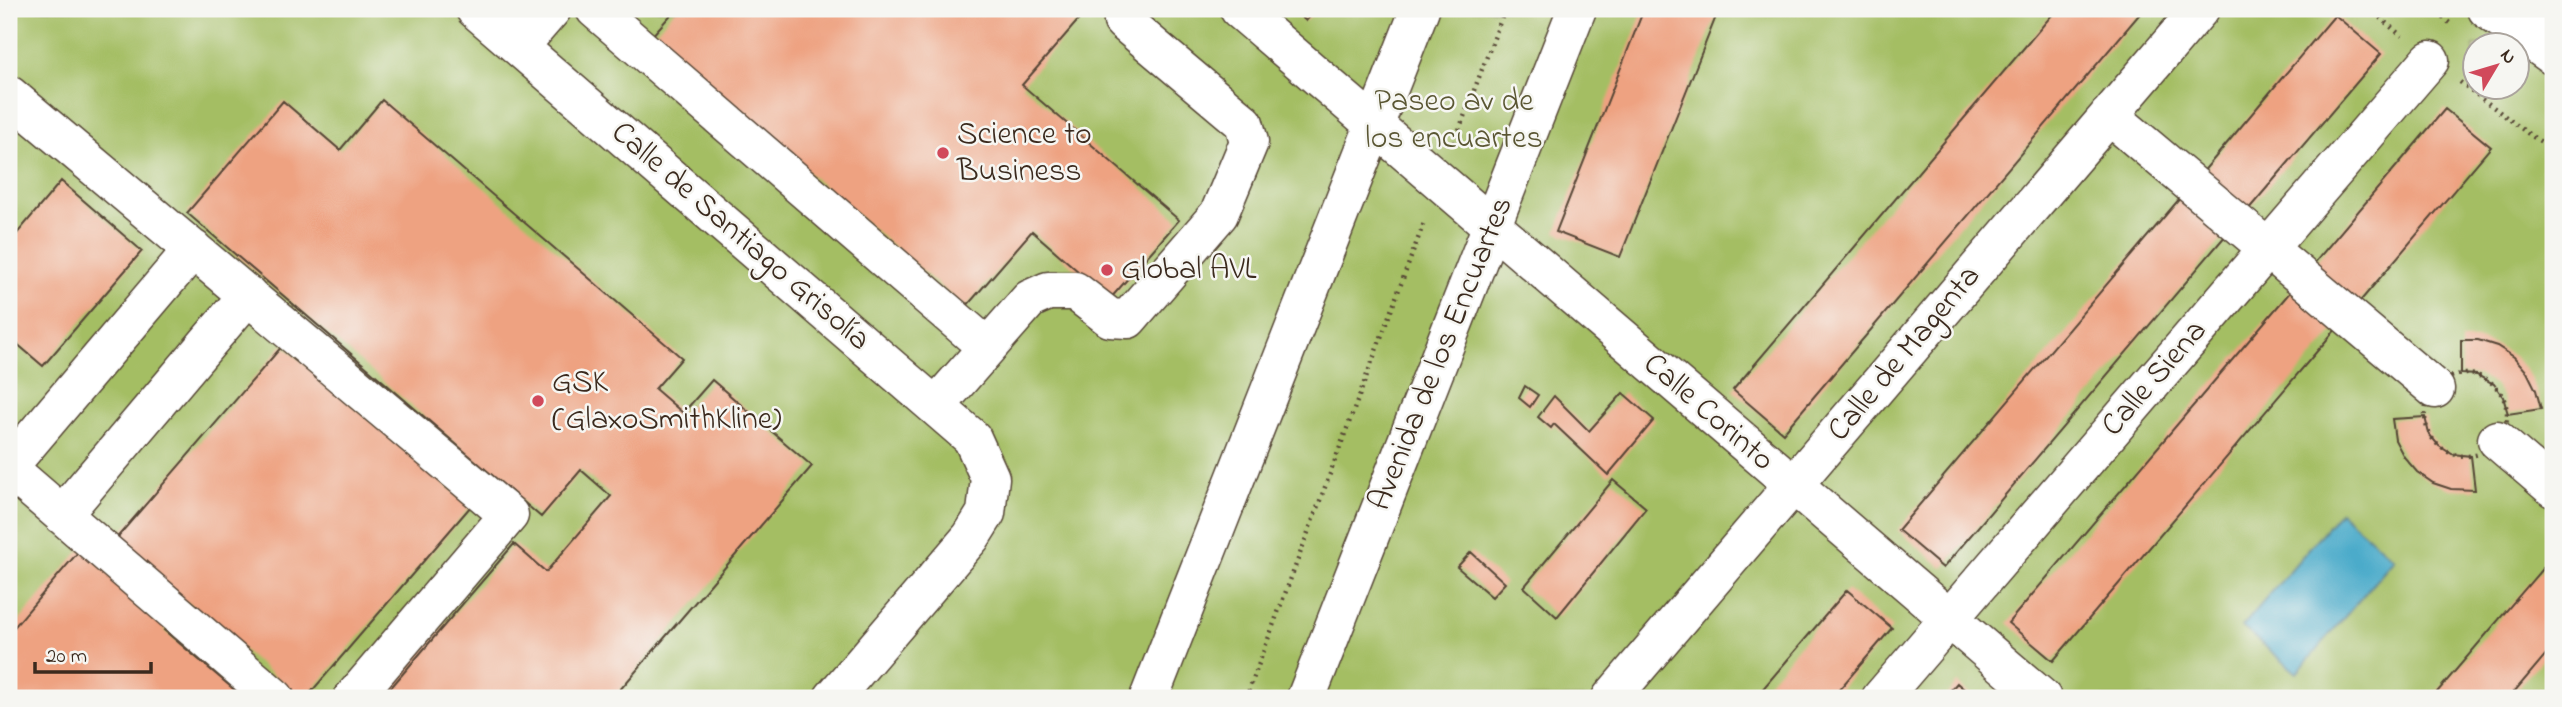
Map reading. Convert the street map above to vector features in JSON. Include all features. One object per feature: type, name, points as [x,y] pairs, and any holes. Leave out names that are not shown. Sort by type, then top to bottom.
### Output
[{"type":"street","name":"Calle de Santiago Grisolía","points":[[475,9],[972,438],[990,478],[986,513],[971,537],[833,698]]},
{"type":"street","points":[[519,47],[552,9]]},
{"type":"street","points":[[936,406],[1030,299],[1048,291],[1075,291],[1110,318],[1129,319],[1219,214],[1249,142],[1244,123],[1124,21],[1124,9]]},
{"type":"street","name":"Calle Corinto","points":[[1239,9],[2042,698]]},
{"type":"street","points":[[1149,698],[1420,9]]},
{"type":"street","name":"Avenida de los Encuartes","points":[[1306,698],[1577,9]]},
{"type":"street","name":"Calle de Magenta","points":[[1611,698],[2200,9]]},
{"type":"street","points":[[2487,9],[2553,56]]},
{"type":"street","points":[[2548,9],[2553,13]]},
{"type":"street","points":[[605,12],[987,347]]},
{"type":"street","name":"Calle Siena","points":[[1881,698],[2430,60]]},
{"type":"street","points":[[9,95],[509,515],[353,698]]},
{"type":"street","points":[[2109,115],[2435,389]]},
{"type":"street","points":[[193,249],[9,468],[275,698]]},
{"type":"street","points":[[62,515],[248,295]]},
{"type":"street","points":[[2497,440],[2553,488]]},
{"type":"path","name":"Avenida de los Encuartes","points":[[1246,698],[1505,9]]},
{"type":"green space","name":"Paseo av de los encuartes","points":[[9,9],[2553,9],[2553,698],[9,698]]},
{"type":"water","points":[[2340,512],[2394,559],[2297,673],[2242,627]]},
{"type":"building","name":"Science to Business","points":[[676,9],[1088,9],[1022,85],[1179,220],[1110,299],[1032,231],[965,308],[651,37]]},
{"type":"building","points":[[1292,9],[1316,9],[1306,21]]},
{"type":"building","points":[[1644,9],[1719,9],[1620,257],[1556,232]]},
{"type":"building","points":[[2057,9],[2144,9],[1783,433],[1733,390]]},
{"type":"building","points":[[2335,15],[2381,54],[2247,211],[2202,173]]},
{"type":"building","name":"GSK (GlaxoSmithKline)","points":[[382,100],[682,358],[655,389],[683,413],[712,380],[812,466],[613,698],[382,698],[514,544],[546,572],[611,496],[581,470],[541,517],[187,213],[283,101],[340,150]]},
{"type":"building","points":[[2445,109],[2491,147],[2357,305],[2311,267]]},
{"type":"building","points":[[61,181],[142,251],[43,366],[9,337],[9,243]]},
{"type":"building","points":[[2181,197],[2226,235],[1943,568],[1898,530]]},
{"type":"building","points":[[2291,291],[2336,329],[2053,661],[2008,623]]},
{"type":"building","points":[[2461,340],[2478,340],[2497,346],[2514,357],[2527,372],[2541,409],[2508,414],[2503,397],[2494,384],[2477,375],[2461,374]]},
{"type":"building","points":[[283,345],[471,506],[306,698],[300,698],[187,602],[164,630],[244,698],[9,698],[9,633],[79,551],[115,540]]},
{"type":"building","points":[[1525,386],[1538,395],[1530,407],[1519,398]]},
{"type":"building","points":[[1623,393],[1654,420],[1608,475],[1554,424],[1551,428],[1538,417],[1554,396],[1589,431]]},
{"type":"building","points":[[2425,417],[2429,434],[2439,446],[2452,454],[2471,456],[2475,490],[2451,489],[2433,483],[2417,472],[2404,457],[2395,440],[2392,419]]},
{"type":"building","points":[[1613,480],[1646,508],[1557,617],[1524,587]]},
{"type":"building","points":[[1471,552],[1505,583],[1492,597],[1457,567]]},
{"type":"building","points":[[2553,556],[2553,646],[2509,698],[2432,698]]},
{"type":"building","points":[[1847,590],[1892,628],[1832,698],[1755,698]]},
{"type":"building","points":[[1957,683],[1974,698],[1944,698]]},
{"type":"place","name":"Science to Business","points":[[943,153]]},
{"type":"place","name":"Global AVL","points":[[1107,270]]},
{"type":"place","name":"GSK (GlaxoSmithKline)","points":[[538,401]]}]
